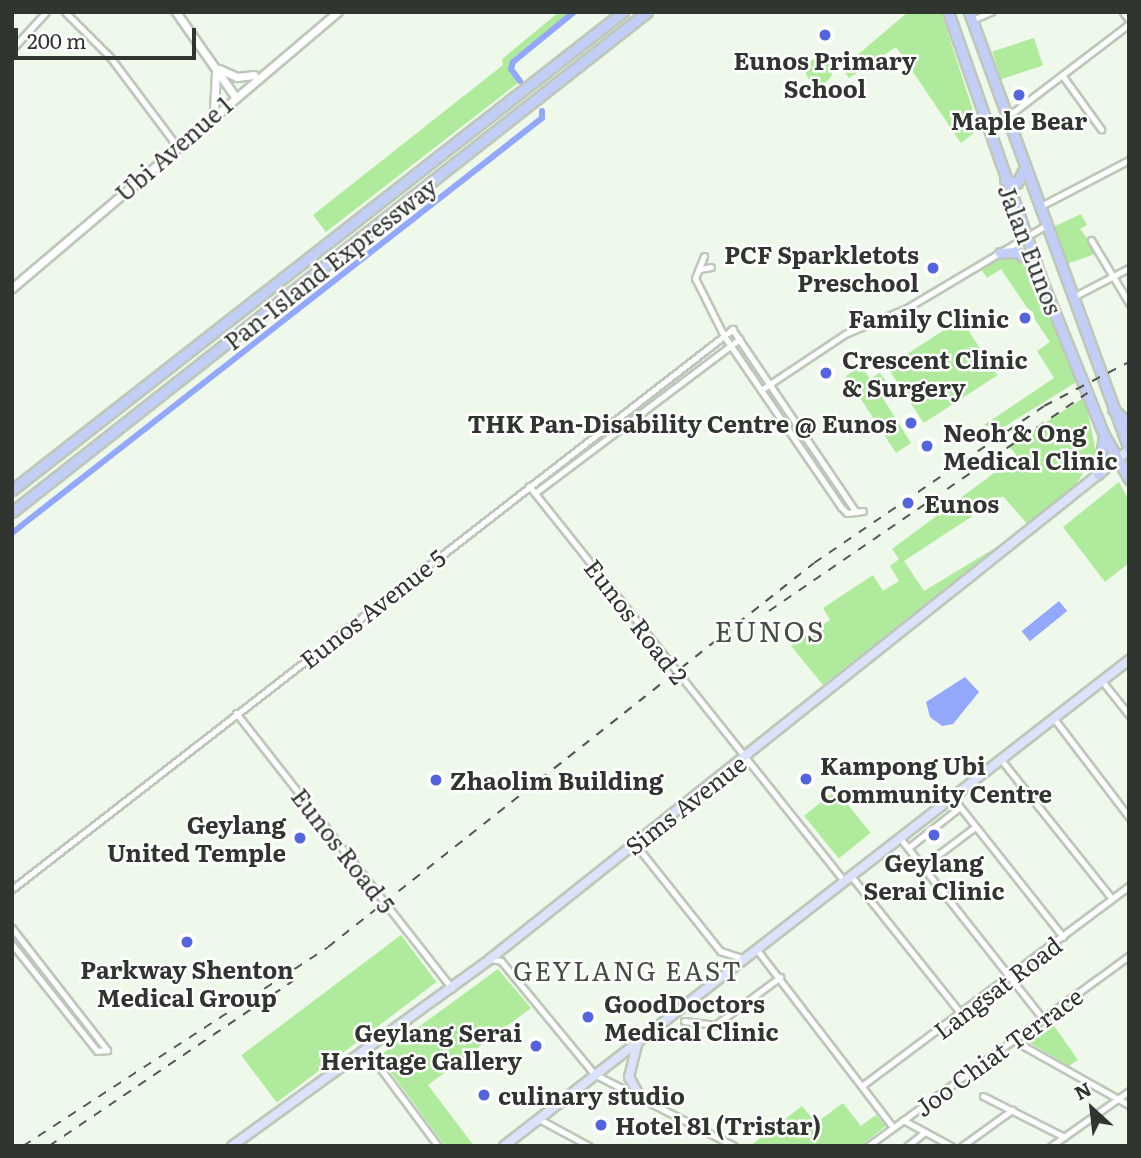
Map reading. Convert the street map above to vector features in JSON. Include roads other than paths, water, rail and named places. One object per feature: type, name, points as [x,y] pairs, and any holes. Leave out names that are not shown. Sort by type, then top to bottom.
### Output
[{"type":"highway","name":"Pan-Island Expressway","points":[[12,512],[647,12]]},
{"type":"highway","points":[[629,27],[654,12]]},
{"type":"highway","name":"Jalan Eunos","points":[[948,12],[1036,264],[1104,435],[1129,479]]},
{"type":"highway","name":"Pan-Island Expressway","points":[[12,490],[620,14]]},
{"type":"highway","name":"Jalan Eunos","points":[[970,16],[1043,227],[1129,449]]},
{"type":"highway","points":[[1005,180],[1017,183],[1023,171]]},
{"type":"highway","points":[[1000,253],[1017,252],[1036,264]]},
{"type":"highway","points":[[1110,405],[1129,424]]},
{"type":"highway","points":[[1098,474],[1104,435]]},
{"type":"highway","points":[[12,484],[54,455]]},
{"type":"main road","name":"Sims Avenue","points":[[232,1146],[490,959],[1129,449]]},
{"type":"main road","points":[[505,1146],[594,1074],[1055,720],[1129,660]]},
{"type":"main road","points":[[638,1041],[629,1077],[639,1097]]},
{"type":"street","points":[[12,49],[46,12]]},
{"type":"street","points":[[65,12],[110,57],[176,145]]},
{"type":"street","points":[[176,12],[234,95]]},
{"type":"street","name":"Ubi Avenue 1","points":[[12,288],[234,95],[338,12]]},
{"type":"street","points":[[970,16],[991,12]]},
{"type":"street","points":[[1005,119],[1129,22],[1123,12]]},
{"type":"street","points":[[216,67],[237,78],[259,74]]},
{"type":"street","points":[[212,114],[219,94],[216,67]]},
{"type":"street","points":[[1062,75],[1101,129]]},
{"type":"street","points":[[1037,209],[1129,160]]},
{"type":"street","points":[[761,390],[845,334],[907,308],[1043,227]]},
{"type":"street","points":[[1091,240],[1112,279],[1129,303]]},
{"type":"street","points":[[704,256],[697,270],[696,280],[723,325],[724,336],[841,507],[860,512],[769,386],[739,338],[733,330],[723,325]]},
{"type":"street","points":[[697,270],[711,267]]},
{"type":"street","points":[[1070,298],[1112,279],[1129,268]]},
{"type":"street","name":"Eunos Avenue 5","points":[[12,889],[733,330]]},
{"type":"street","points":[[535,493],[739,338]]},
{"type":"street","name":"Eunos Road 2","points":[[529,486],[747,756],[847,878],[885,918],[961,1014]]},
{"type":"street","points":[[1102,681],[1129,715]]},
{"type":"street","name":"Eunos Road 5","points":[[236,713],[452,988]]},
{"type":"street","points":[[1055,720],[1129,817]]},
{"type":"street","points":[[1002,761],[1112,899]]},
{"type":"street","points":[[953,798],[1063,937]]},
{"type":"street","points":[[908,848],[960,807]]},
{"type":"street","points":[[923,866],[975,827]]},
{"type":"street","points":[[900,838],[1043,1019]]},
{"type":"street","points":[[635,844],[720,951],[744,959]]},
{"type":"street","name":"Langsat Road","points":[[863,1085],[1012,977],[1129,886]]},
{"type":"street","points":[[12,928],[107,1046],[104,1053],[12,944]]},
{"type":"street","points":[[757,950],[893,1127]]},
{"type":"street","name":"Joo Chiat Terrace","points":[[868,1146],[1129,956]]},
{"type":"street","points":[[490,959],[501,961],[594,1074],[734,1146]]},
{"type":"street","points":[[684,1021],[715,1025],[780,977]]},
{"type":"street","points":[[1013,1040],[1129,1105]]},
{"type":"street","points":[[366,1049],[438,1146]]},
{"type":"street","points":[[1051,1146],[1129,1091]]},
{"type":"street","points":[[983,1096],[1064,1136]]},
{"type":"street","points":[[962,1146],[1012,1110]]},
{"type":"street","points":[[539,1119],[589,1146]]},
{"type":"street","points":[[903,1120],[950,1146]]},
{"type":"street","points":[[907,1146],[925,1132]]},
{"type":"water","points":[[1059,601],[1067,611],[1030,641],[1022,631]]},
{"type":"water","points":[[965,677],[979,692],[953,724],[942,726],[930,717],[926,702]]},
{"type":"waterway","points":[[520,81],[511,69],[513,62],[574,12]]},
{"type":"waterway","points":[[12,533],[542,118],[542,111]]},
{"type":"railway","points":[[23,1146],[328,947],[814,563],[1044,406],[1129,362]]},
{"type":"railway","points":[[769,611],[1087,393]]},
{"type":"railway","points":[[49,1146],[297,978]]},
{"type":"place","name":"Eunos Primary School","points":[[825,35]]},
{"type":"place","name":"Maple Bear","points":[[1019,95]]},
{"type":"place","name":"PCF Sparkletots Preschool","points":[[933,268]]},
{"type":"place","name":"Family Clinic","points":[[1025,318]]},
{"type":"place","name":"Crescent Clinic & Surgery","points":[[826,373]]},
{"type":"place","name":"THK Pan-Disability Centre @ Eunos","points":[[911,423]]},
{"type":"place","name":"Neoh & Ong Medical Clinic","points":[[927,446]]},
{"type":"place","name":"Eunos","points":[[908,503]]},
{"type":"place","name":"Kampong Ubi Community Centre","points":[[806,779]]},
{"type":"place","name":"Zhaolim Building","points":[[436,780]]},
{"type":"place","name":"Geylang Serai Clinic","points":[[934,835]]},
{"type":"place","name":"Geylang United Temple","points":[[300,838]]},
{"type":"place","name":"Parkway Shenton Medical Group","points":[[187,942]]},
{"type":"place","name":"GoodDoctors Medical Clinic","points":[[588,1017]]},
{"type":"place","name":"Geylang Serai Heritage Gallery","points":[[536,1046]]},
{"type":"place","name":"culinary studio","points":[[484,1095]]},
{"type":"place","name":"Hotel 81 (Tristar)","points":[[601,1125]]},
{"type":"district","name":"EUNOS","points":[[770,630]]},
{"type":"district","name":"GEYLANG EAST","points":[[628,970]]}]
